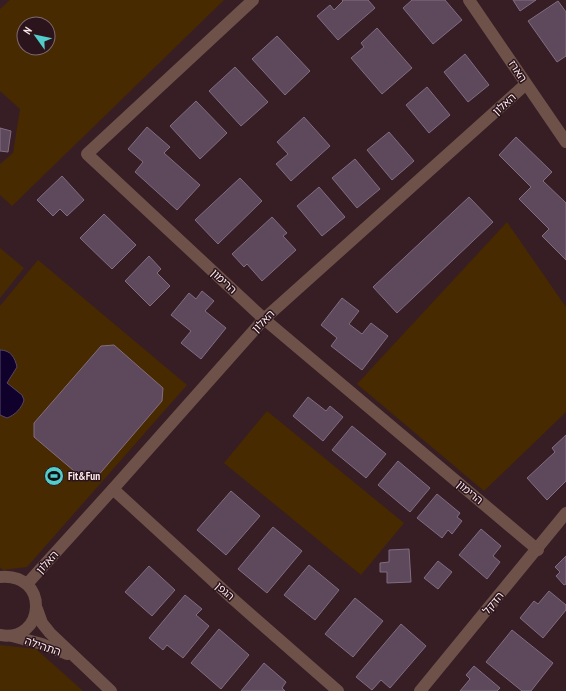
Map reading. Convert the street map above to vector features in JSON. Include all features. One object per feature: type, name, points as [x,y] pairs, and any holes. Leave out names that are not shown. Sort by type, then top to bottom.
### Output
[{"type":"street","name":"הרימון","points":[[253,0],[87,154],[264,319],[538,550]]},
{"type":"street","name":"הארז","points":[[469,0],[566,142]]},
{"type":"street","name":"האלון","points":[[26,584],[114,489],[264,319],[526,84]]},
{"type":"street","name":"הגפן","points":[[114,489],[233,599],[338,691]]},
{"type":"street","name":"הדקל","points":[[420,691],[538,550],[566,513]]},
{"type":"street","points":[[0,577],[10,576],[26,584]]},
{"type":"street","name":"התהילה","points":[[26,584],[32,591],[36,609],[42,623],[73,657],[111,691]]},
{"type":"street","points":[[3,636],[21,632],[29,626],[36,609]]},
{"type":"street","name":"התהילה","points":[[3,636],[42,644],[73,657]]},
{"type":"shaded area","points":[[10,0],[224,0],[12,206],[0,195],[0,164],[13,153],[20,109],[0,91],[0,9]]},
{"type":"shaded area","points":[[507,222],[566,307],[566,412],[484,491],[357,384]]},
{"type":"shaded area","points":[[0,248],[24,268],[0,298]]},
{"type":"shaded area","name":"Fit&Fun","points":[[38,260],[187,385],[27,567],[3,570],[0,567],[0,306]]},
{"type":"shaded area","points":[[0,350],[10,353],[15,361],[17,367],[7,383],[22,395],[24,400],[18,411],[7,418],[0,415]]},
{"type":"shaded area","points":[[267,411],[404,523],[361,575],[224,463]]},
{"type":"shaded area","points":[[0,645],[36,649],[83,691],[0,691]]},
{"type":"building","points":[[342,0],[368,0],[375,8],[338,40],[317,16],[330,5],[334,10],[343,1]]},
{"type":"building","points":[[412,0],[445,0],[462,20],[433,44],[403,8]]},
{"type":"building","points":[[513,0],[536,0],[520,11]]},
{"type":"building","points":[[558,1],[566,12],[566,56],[557,62],[528,21]]},
{"type":"building","points":[[377,28],[412,68],[382,94],[351,58],[364,47],[361,43]]},
{"type":"building","points":[[277,36],[310,71],[285,95],[252,59]]},
{"type":"building","points":[[465,54],[489,85],[468,102],[444,72]]},
{"type":"building","points":[[235,67],[268,102],[241,126],[209,91]]},
{"type":"building","points":[[427,87],[450,115],[429,133],[406,105]]},
{"type":"building","points":[[196,101],[227,133],[200,159],[170,126]]},
{"type":"building","points":[[304,117],[330,146],[291,181],[276,164],[288,154],[277,142]]},
{"type":"building","points":[[147,127],[170,147],[164,153],[200,185],[177,210],[135,172],[143,162],[128,149]]},
{"type":"building","points":[[0,128],[11,131],[8,152],[0,151]]},
{"type":"building","points":[[389,132],[414,161],[392,180],[367,150]]},
{"type":"building","points":[[516,137],[552,172],[543,181],[566,203],[566,260],[542,236],[549,229],[519,199],[531,187],[499,155]]},
{"type":"building","points":[[355,159],[380,189],[357,208],[332,178]]},
{"type":"building","points":[[62,176],[84,200],[67,216],[60,209],[53,216],[37,200]]},
{"type":"building","points":[[240,178],[262,201],[218,244],[195,220]]},
{"type":"building","points":[[319,187],[345,217],[322,236],[297,206]]},
{"type":"building","points":[[469,197],[493,222],[397,313],[373,287]]},
{"type":"building","points":[[104,214],[136,245],[112,269],[80,238]]},
{"type":"building","points":[[272,217],[287,233],[283,236],[296,250],[262,281],[247,264],[244,267],[232,254]]},
{"type":"building","points":[[149,256],[161,269],[157,273],[170,286],[150,306],[125,281]]},
{"type":"building","points":[[202,291],[214,301],[205,311],[226,328],[201,359],[181,343],[191,331],[171,315],[189,293],[196,299]]},
{"type":"building","points":[[342,298],[359,311],[349,324],[362,334],[371,323],[388,336],[362,370],[331,346],[337,338],[321,325]]},
{"type":"building","points":[[114,345],[163,388],[162,401],[96,478],[80,476],[34,437],[34,423],[101,346]]},
{"type":"building","points":[[308,397],[326,411],[330,406],[343,417],[323,441],[293,416]]},
{"type":"building","points":[[352,426],[386,454],[366,478],[332,450]]},
{"type":"building","points":[[566,435],[566,481],[547,500],[527,478],[555,452],[552,448]]},
{"type":"building","points":[[398,461],[430,488],[410,512],[378,485]]},
{"type":"building","points":[[231,491],[260,516],[226,555],[197,530]]},
{"type":"building","points":[[437,494],[460,513],[457,517],[462,521],[452,534],[448,530],[442,538],[417,518]]},
{"type":"building","points":[[273,527],[302,551],[267,593],[238,569]]},
{"type":"building","points":[[481,529],[501,546],[493,556],[500,562],[487,579],[459,555]]},
{"type":"building","points":[[409,549],[411,582],[387,583],[387,572],[380,572],[380,563],[389,562],[389,550]]},
{"type":"building","points":[[566,556],[566,584],[564,585],[556,576],[560,572],[555,567]]},
{"type":"building","points":[[438,561],[452,572],[438,589],[424,578]]},
{"type":"building","points":[[309,565],[339,590],[315,620],[284,595]]},
{"type":"building","points":[[149,566],[175,590],[152,616],[125,592]]},
{"type":"building","points":[[549,591],[566,605],[566,610],[543,638],[520,618],[534,601],[538,604]]},
{"type":"building","points":[[185,595],[202,609],[196,615],[209,626],[183,658],[167,645],[163,650],[149,638]]},
{"type":"building","points":[[355,598],[383,621],[353,657],[325,634]]},
{"type":"building","points":[[401,624],[426,646],[390,688],[381,680],[372,690],[356,677]]},
{"type":"building","points":[[219,629],[249,655],[221,689],[191,663]]},
{"type":"building","points":[[512,630],[553,663],[531,691],[522,691],[486,662]]},
{"type":"building","points":[[264,663],[286,682],[282,688],[285,691],[241,691]]},
{"type":"building","points":[[474,666],[500,688],[497,691],[460,691],[470,679],[466,675]]},
{"type":"place","name":"Fit&Fun","points":[[54,476]]}]
